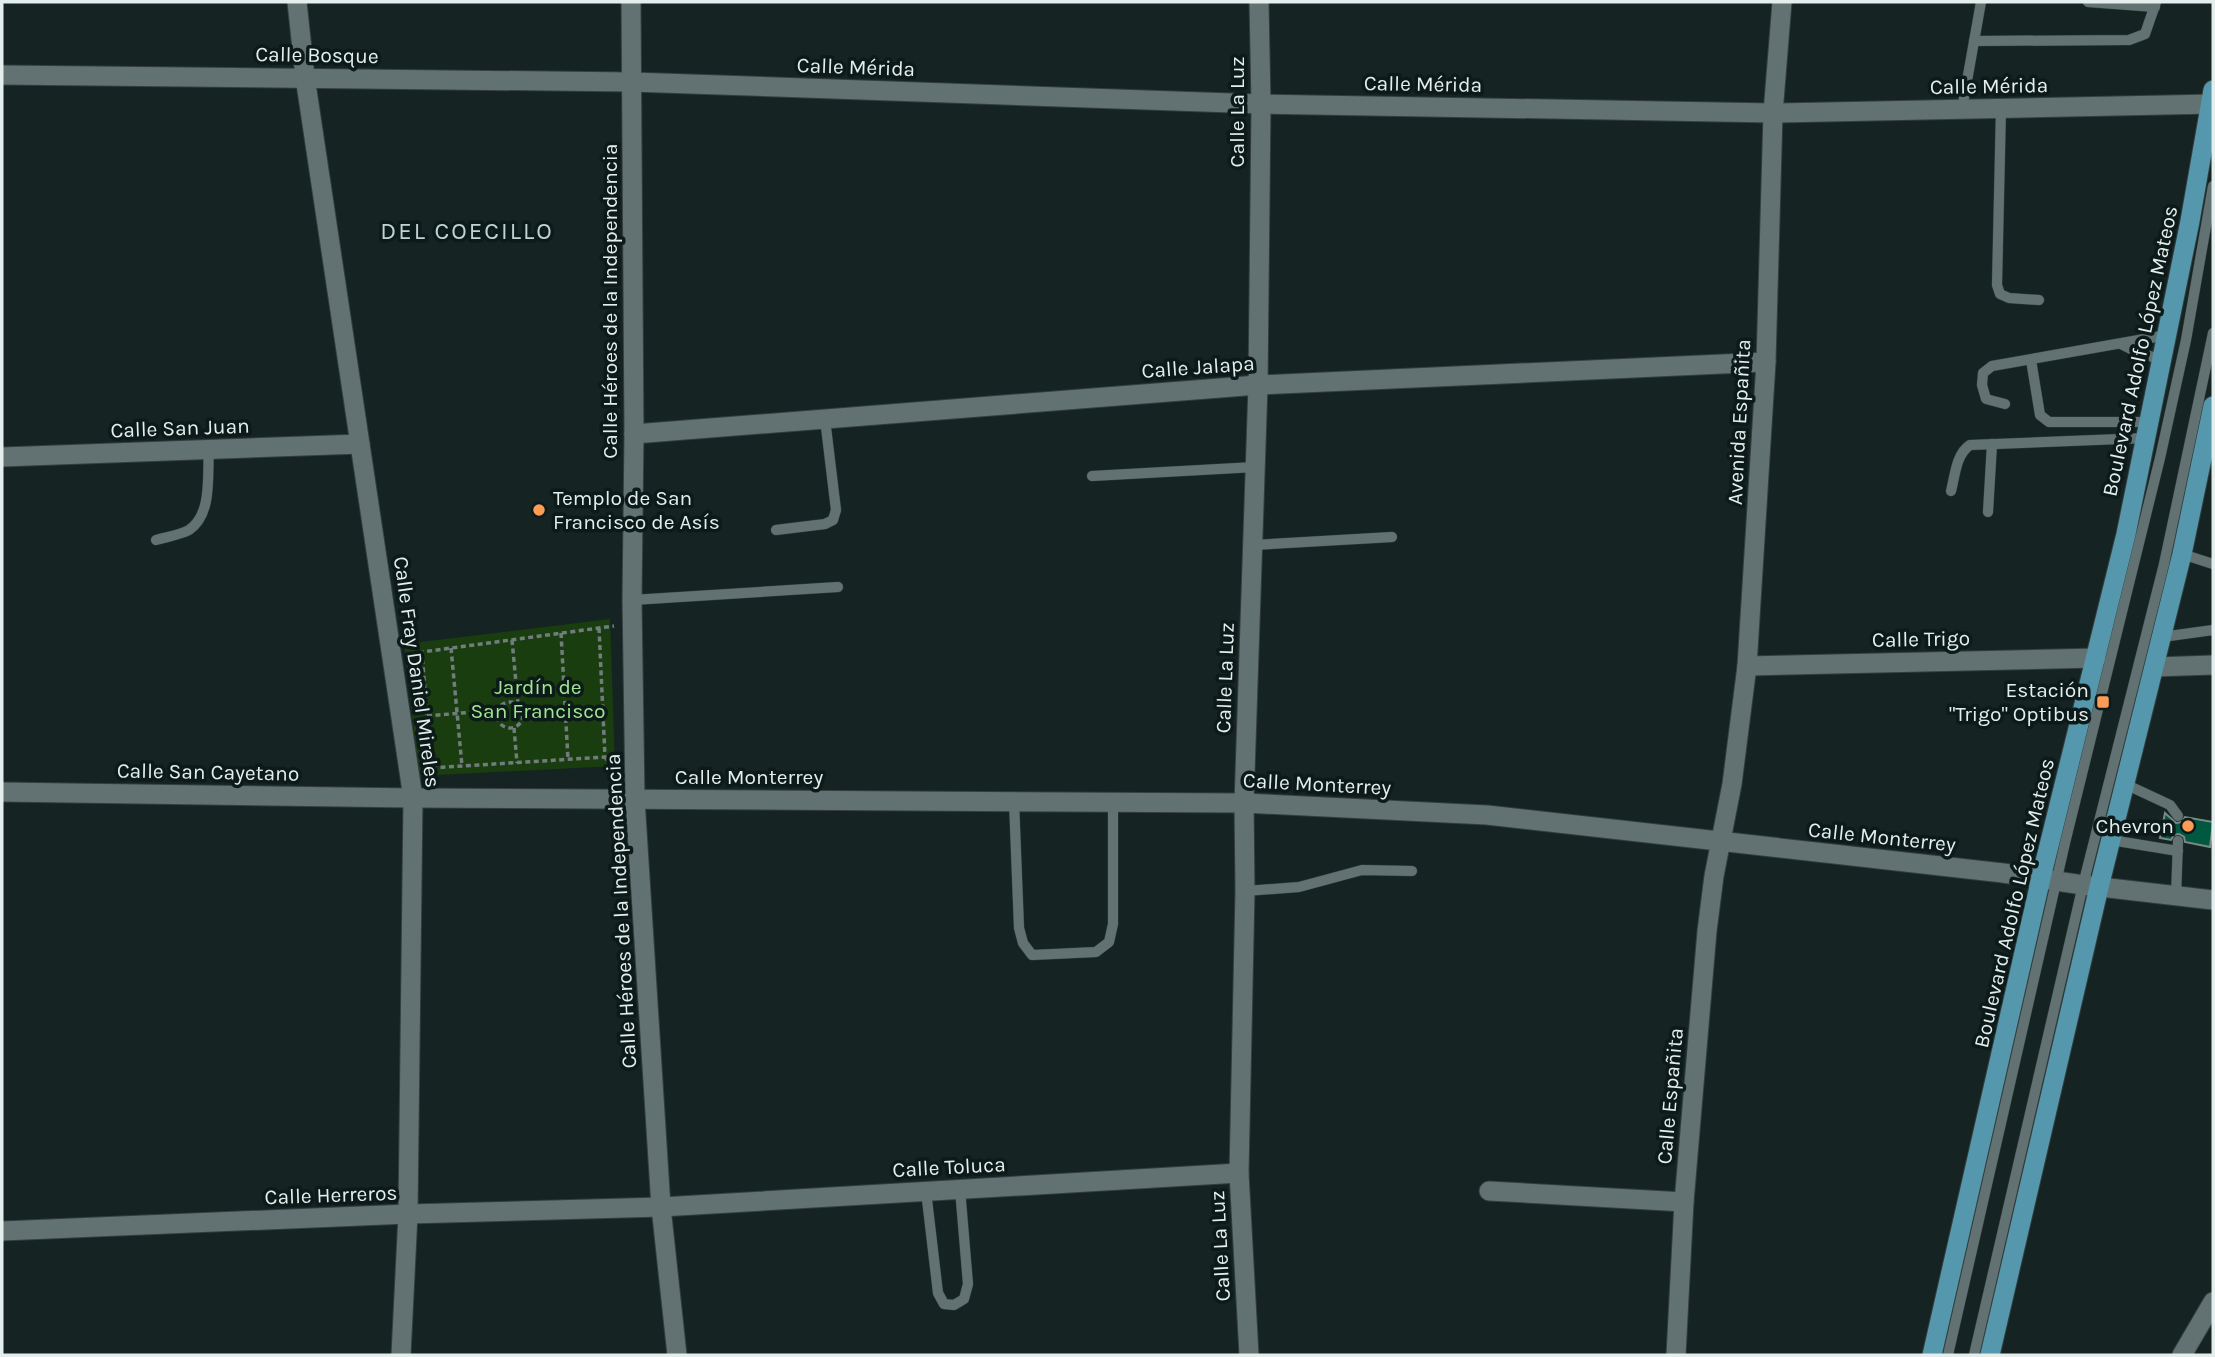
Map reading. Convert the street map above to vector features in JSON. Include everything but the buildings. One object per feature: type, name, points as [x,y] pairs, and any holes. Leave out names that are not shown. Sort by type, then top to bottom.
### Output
[{"type":"main road","name":"Boulevard Adolfo López Mateos","points":[[1932,1355],[2049,880],[2148,430],[2213,99]]},
{"type":"main road","points":[[1990,1355],[2091,886],[2111,840],[2125,785],[2182,554],[2213,406]]},
{"type":"street","name":"Calle Fray Daniel Mireles","points":[[297,2],[305,77],[413,797],[408,1214],[401,1355]]},
{"type":"street","name":"Calle Héroes de la Independencia","points":[[631,2],[635,799],[662,1207],[677,1355]]},
{"type":"street","name":"Calle La Luz","points":[[1249,1355],[1240,1173],[1244,803],[1258,385],[1261,104],[1259,2]]},
{"type":"street","name":"Avenida Españita","points":[[1720,842],[1732,784],[1747,666],[1766,362],[1773,113],[1782,2]]},
{"type":"street","name":"Calle Bosque","points":[[2,75],[632,82]]},
{"type":"street","name":"Calle Mérida","points":[[632,82],[1261,104],[1773,113],[2001,108],[2213,99]]},
{"type":"street","name":"Calle Jalapa","points":[[634,434],[1258,385],[1766,362]]},
{"type":"street","name":"Calle San Juan","points":[[2,457],[360,444]]},
{"type":"street","name":"Calle Trigo","points":[[1747,666],[2096,658]]},
{"type":"street","points":[[2154,667],[2213,665]]},
{"type":"street","name":"Calle San Cayetano","points":[[2,792],[413,797]]},
{"type":"street","name":"Calle Monterrey","points":[[413,797],[1244,803],[1487,815],[2213,900]]},
{"type":"street","name":"Calle Españita","points":[[1676,1355],[1684,1202],[1707,930],[1720,842]]},
{"type":"street","name":"Calle Toluca","points":[[662,1207],[1240,1173]]},
{"type":"street","points":[[1489,1191],[1684,1202]]},
{"type":"street","name":"Calle Herreros","points":[[2,1231],[408,1214],[662,1207]]},
{"type":"street","points":[[2182,1355],[2213,1302]]},
{"type":"lane","points":[[1962,109],[1981,2]]},
{"type":"lane","points":[[1974,41],[2129,40],[2145,34],[2156,4],[2088,2]]},
{"type":"lane","points":[[2001,108],[1997,285],[2000,293],[2009,298],[2039,300]]},
{"type":"lane","points":[[1948,1355],[2049,880],[2160,458],[2186,340],[2213,186]]},
{"type":"lane","points":[[1973,1355],[2091,886],[2213,333]]},
{"type":"lane","points":[[2005,404],[1986,400],[1982,385],[1983,373],[1992,366],[2167,335]]},
{"type":"lane","points":[[2121,344],[2162,360]]},
{"type":"lane","points":[[2031,360],[2038,409],[2049,422],[2148,430]]},
{"type":"lane","points":[[776,530],[825,524],[833,520],[836,510],[825,419]]},
{"type":"lane","points":[[1951,491],[1960,456],[1970,445],[2148,430]]},
{"type":"lane","points":[[1988,512],[1992,444]]},
{"type":"lane","points":[[156,540],[186,531],[196,524],[205,508],[209,449]]},
{"type":"lane","points":[[1092,476],[1255,467]]},
{"type":"lane","points":[[1253,545],[1392,537]]},
{"type":"lane","points":[[2182,554],[2213,564]]},
{"type":"lane","points":[[632,600],[838,587]]},
{"type":"lane","points":[[2162,636],[2213,630]]},
{"type":"lane","points":[[2125,785],[2171,805],[2178,816]]},
{"type":"lane","points":[[1014,801],[1019,928],[1023,943],[1032,955],[1096,952],[1109,943],[1114,924],[1113,802]]},
{"type":"lane","points":[[2111,840],[2178,846],[2176,897]]},
{"type":"lane","points":[[1245,891],[1299,887],[1362,870],[1412,871]]},
{"type":"lane","points":[[926,1191],[938,1293],[944,1304],[954,1305],[964,1299],[968,1284],[960,1189]]},
{"type":"path","points":[[598,628],[605,757],[431,768],[422,652],[512,640],[598,628]]},
{"type":"path","points":[[561,633],[568,760]]},
{"type":"path","points":[[497,710],[497,719],[505,728],[514,728],[521,722],[523,713],[519,705],[512,640]]},
{"type":"path","points":[[451,648],[463,766]]},
{"type":"path","points":[[427,716],[497,710],[506,702],[519,705]]},
{"type":"path","points":[[523,713],[565,709]]},
{"type":"path","points":[[514,728],[517,763]]},
{"type":"green space","name":"Jardín de San Francisco","points":[[610,619],[615,766],[419,776],[404,644]]},
{"type":"place","name":"Templo de San Francisco de Asís","points":[[539,510]]},
{"type":"place","name":"Estación \"Trigo\" Optibus","points":[[2103,702]]},
{"type":"place","name":"Chevron","points":[[2188,826]]},
{"type":"district","name":"DEL COECILLO","points":[[467,231]]}]
